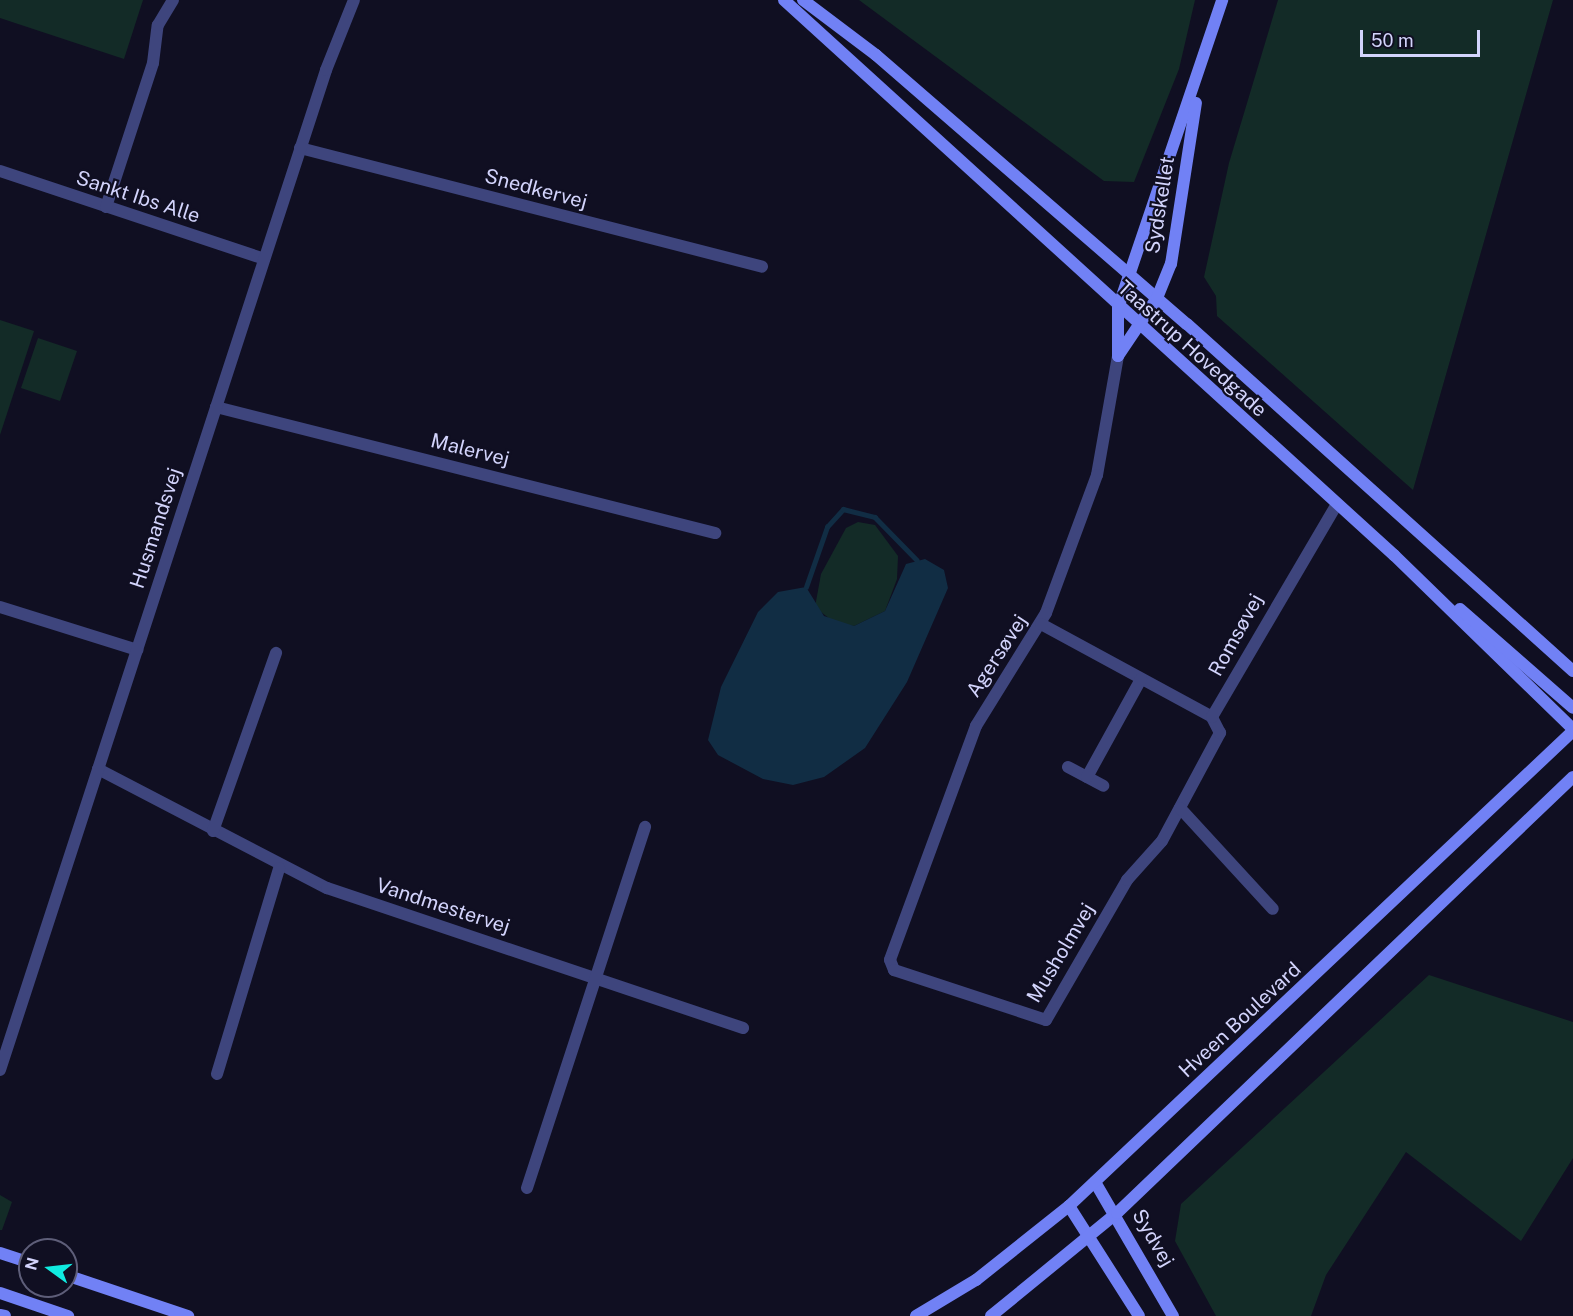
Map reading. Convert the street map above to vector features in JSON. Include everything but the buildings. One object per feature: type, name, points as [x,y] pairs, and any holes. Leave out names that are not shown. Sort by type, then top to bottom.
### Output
[{"type":"street","points":[[106,207],[153,63],[158,25],[172,0]]},
{"type":"street","name":"Husmandsvej","points":[[0,1070],[4,1046],[98,769],[300,148],[354,0]]},
{"type":"street","name":"Taastrup Hovedgade","points":[[784,0],[1118,308],[1394,555],[1573,730]]},
{"type":"street","name":"Taastrup Hovedgade","points":[[804,0],[876,55],[1131,275],[1573,671]]},
{"type":"street","name":"Sydskellet","points":[[1118,356],[1118,308],[1201,72],[1222,0]]},
{"type":"street","name":"Sydskellet","points":[[1118,356],[1157,298],[1171,264],[1201,72]]},
{"type":"street","name":"Snedkervej","points":[[300,148],[762,267]]},
{"type":"street","name":"Sankt Ibs Alle","points":[[0,171],[264,259]]},
{"type":"street","name":"Agersøvej","points":[[894,970],[890,960],[976,726],[1041,624],[1097,475],[1118,356]]},
{"type":"street","name":"Malervej","points":[[216,407],[715,533]]},
{"type":"street","name":"Romsøvej","points":[[1212,717],[1337,504]]},
{"type":"street","points":[[1394,555],[1573,708]]},
{"type":"street","points":[[0,607],[137,650]]},
{"type":"street","points":[[1041,624],[1212,717]]},
{"type":"street","points":[[213,831],[276,653]]},
{"type":"street","points":[[1087,777],[1142,679]]},
{"type":"street","name":"Musholmvej","points":[[894,970],[1046,1020],[1127,880],[1162,841],[1220,733],[1212,717]]},
{"type":"street","name":"Hveen Boulevard","points":[[916,1316],[976,1280],[1069,1206],[1573,730]]},
{"type":"street","points":[[1068,766],[1103,786]]},
{"type":"street","name":"Vandmestervej","points":[[98,769],[279,867],[743,1028]]},
{"type":"street","points":[[991,1316],[1117,1213],[1573,777]]},
{"type":"street","points":[[1180,808],[1273,909]]},
{"type":"street","points":[[526,1188],[645,827]]},
{"type":"street","points":[[217,1074],[279,867]]},
{"type":"street","name":"Sydvej","points":[[1095,1182],[1117,1213],[1173,1316]]},
{"type":"street","points":[[1069,1206],[1091,1236],[1139,1316]]},
{"type":"street","points":[[0,1253],[18,1259]]},
{"type":"street","points":[[78,1279],[188,1316]]},
{"type":"street","points":[[0,1293],[68,1316]]},
{"type":"street","points":[[0,1315],[5,1316]]},
{"type":"green space","points":[[0,0],[143,0],[124,59],[0,18]]},
{"type":"green space","points":[[859,0],[1195,0],[1179,69],[1134,182],[1104,181]]},
{"type":"green space","points":[[1278,0],[1553,0],[1413,490],[1217,316],[1216,296],[1204,277],[1229,163]]},
{"type":"green space","points":[[0,320],[34,331],[0,435]]},
{"type":"green space","points":[[38,338],[77,351],[60,401],[21,388]]},
{"type":"green space","points":[[858,522],[875,525],[898,556],[897,579],[885,611],[854,626],[836,624],[815,607],[821,574],[846,528]]},
{"type":"green space","points":[[1429,975],[1573,1022],[1573,1158],[1521,1241],[1406,1152],[1326,1275],[1311,1316],[1216,1316],[1175,1241],[1181,1204]]},
{"type":"green space","points":[[0,1195],[12,1202],[2,1230],[0,1230]]},
{"type":"water","points":[[925,559],[944,570],[948,588],[907,682],[865,748],[824,777],[793,785],[763,779],[718,755],[708,740],[721,687],[758,612],[778,592],[806,587],[824,616],[854,626],[885,611],[906,564]]},
{"type":"waterway","points":[[806,587],[827,527],[843,509],[875,517],[917,560]]}]
